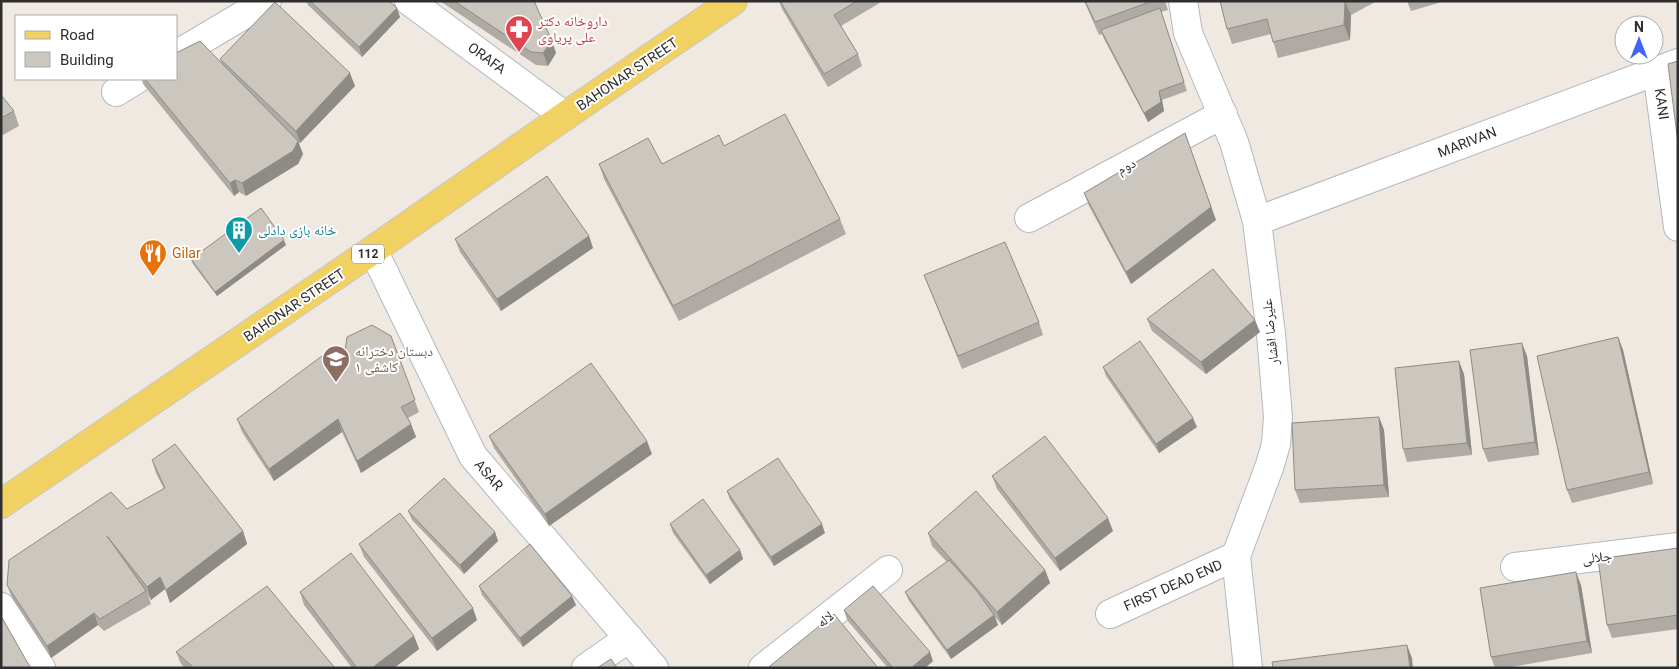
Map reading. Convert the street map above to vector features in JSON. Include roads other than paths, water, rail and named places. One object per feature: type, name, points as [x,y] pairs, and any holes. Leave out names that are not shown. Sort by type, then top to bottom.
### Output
[{"type":"main road","name":"BAHONAR STREET","points":[[1,504],[373,250],[565,116],[709,9],[733,1]]},
{"type":"street","points":[[178,55],[266,1]]},
{"type":"street","name":"ORAFA","points":[[409,1],[565,116]]},
{"type":"street","name":"علیرضا افشار","points":[[1183,1],[1188,33],[1234,142],[1257,221],[1272,334],[1278,417],[1276,444],[1236,556],[1248,668]]},
{"type":"street","name":"MARIVAN","points":[[1257,221],[1668,67]]},
{"type":"street","name":"KANI","points":[[1668,67],[1678,226]]},
{"type":"street","name":"دوم","points":[[1029,218],[1223,114]]},
{"type":"street","name":"ASAR","points":[[373,250],[473,456],[654,668]]},
{"type":"street","name":"جلالی","points":[[1516,566],[1678,547]]},
{"type":"street","name":"FIRST DEAD END","points":[[1110,614],[1236,556]]},
{"type":"street","name":"لاله","points":[[763,668],[888,570]]},
{"type":"street","points":[[1,607],[41,668]]},
{"type":"street","points":[[586,668],[629,638]]},
{"type":"place","name":"داروخانه دکتر علی پریاوی","points":[[519,53]]},
{"type":"place","name":"خانه بازی دادلی","points":[[239,254]]},
{"type":"place","name":"Gilar","points":[[153,277]]},
{"type":"place","name":"دبستان دخترانه کاشفی ۱","points":[[336,383]]}]
